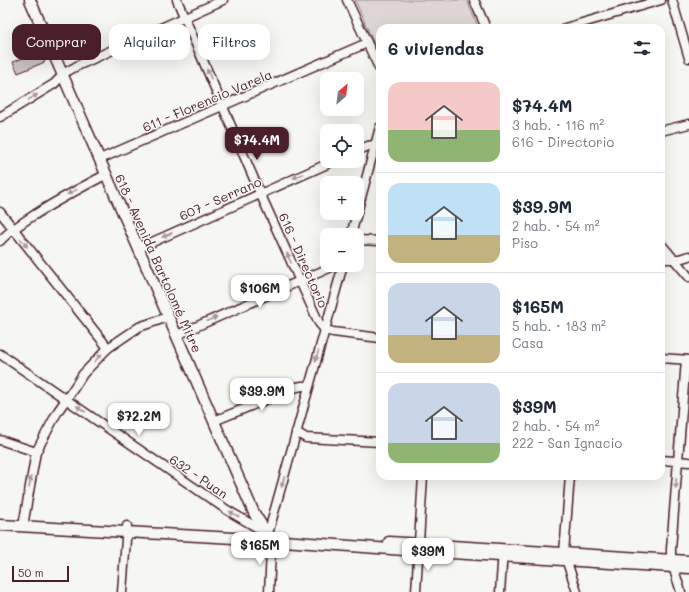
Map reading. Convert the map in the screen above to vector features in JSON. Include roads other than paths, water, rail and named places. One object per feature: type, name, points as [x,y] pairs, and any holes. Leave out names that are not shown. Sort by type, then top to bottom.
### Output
[{"type":"main road","name":"618 - Avenida Bartolomé Mitre","points":[[30,0],[254,513],[269,537]]},
{"type":"main road","points":[[0,520],[23,524]]},
{"type":"main road","points":[[0,525],[23,524],[269,537],[672,564],[689,568]]},
{"type":"main road","points":[[672,564],[689,561]]},
{"type":"street","name":"616 - Directorio","points":[[177,0],[299,280],[319,323],[325,330]]},
{"type":"street","points":[[0,117],[54,84],[62,76],[77,66],[223,0]]},
{"type":"street","points":[[347,0],[376,62]]},
{"type":"street","points":[[474,0],[484,24]]},
{"type":"street","points":[[579,24],[660,0]]},
{"type":"street","points":[[672,0],[689,58]]},
{"type":"street","name":"611 - Florencio Varela","points":[[100,159],[367,43]]},
{"type":"street","points":[[665,130],[689,124]]},
{"type":"street","points":[[364,149],[376,145]]},
{"type":"street","points":[[353,228],[376,151]]},
{"type":"street","name":"607 - Serrano","points":[[139,248],[320,167]]},
{"type":"street","points":[[0,241],[13,229],[63,197],[106,174]]},
{"type":"street","points":[[0,212],[108,348]]},
{"type":"street","points":[[364,240],[376,241]]},
{"type":"street","points":[[665,249],[689,277]]},
{"type":"street","points":[[665,259],[689,256]]},
{"type":"street","points":[[177,335],[320,271]]},
{"type":"street","points":[[269,592],[271,551],[269,537],[308,386],[341,272]]},
{"type":"street","points":[[23,524],[36,452],[66,399],[83,374],[108,348],[138,327],[168,317]]},
{"type":"street","points":[[325,330],[376,337]]},
{"type":"street","name":"632 - Puan","points":[[0,354],[269,537]]},
{"type":"street","points":[[665,358],[688,360],[678,461],[672,564],[681,592]]},
{"type":"street","points":[[214,421],[297,387],[308,386]]},
{"type":"street","points":[[296,432],[306,438],[376,442]]},
{"type":"street","points":[[0,440],[36,452]]},
{"type":"street","points":[[665,460],[689,462]]},
{"type":"street","points":[[416,592],[423,480]]},
{"type":"street","points":[[570,480],[565,557],[577,592]]},
{"type":"street","points":[[122,592],[127,529]]},
{"type":"street","points":[[500,592],[503,553]]}]
